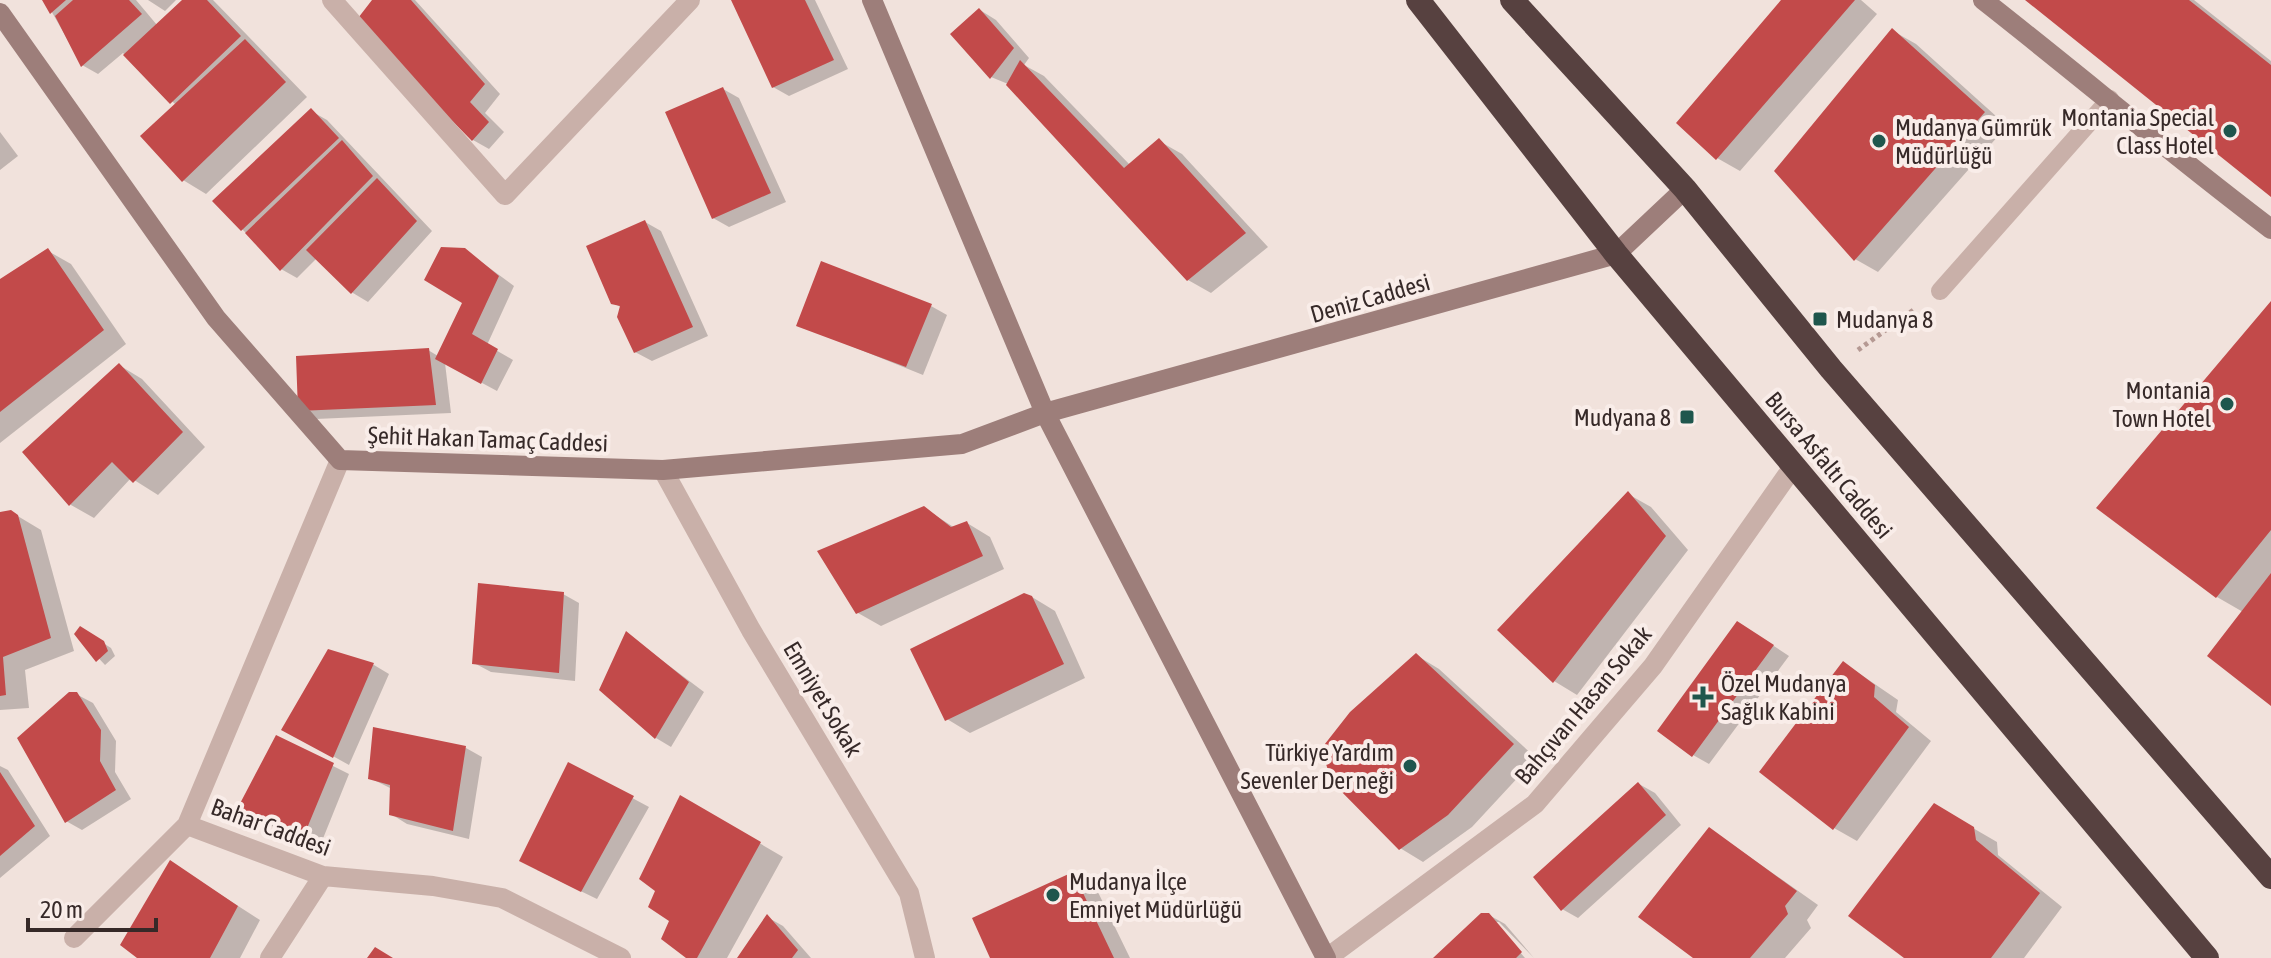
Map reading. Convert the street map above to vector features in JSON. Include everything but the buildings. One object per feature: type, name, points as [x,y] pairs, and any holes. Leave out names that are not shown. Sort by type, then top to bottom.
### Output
[{"type":"highway","name":"Bursa Asfaltı Caddesi","points":[[1418,0],[1616,254],[2207,958]]},
{"type":"highway","points":[[1512,0],[1685,189],[1831,369],[2271,877]]},
{"type":"street","points":[[332,0],[505,195],[690,0]]},
{"type":"street","points":[[872,0],[1045,413],[1326,958]]},
{"type":"street","points":[[1983,0],[2110,99],[2186,165],[2271,229]]},
{"type":"street","name":"Şehit Hakan Tamaç Caddesi","points":[[0,13],[216,318],[340,460],[663,470],[962,444],[1045,413]]},
{"type":"street","name":"Deniz Caddesi","points":[[1045,413],[1616,254],[1685,189]]},
{"type":"street","name":"Bahar Caddesi","points":[[340,460],[187,825],[323,876],[433,886],[502,898],[621,958]]},
{"type":"street","name":"Bahçıvan Hasan Sokak","points":[[1326,958],[1535,804],[1653,666],[1793,467]]},
{"type":"street","name":"Emniyet Sokak","points":[[663,470],[751,630],[909,893],[925,958]]},
{"type":"street","points":[[74,938],[187,825]]},
{"type":"street","points":[[270,958],[323,876]]},
{"type":"lane","points":[[1940,291],[2110,99]]},
{"type":"path","points":[[1831,369],[1940,291]]},
{"type":"place","name":"Montania Special Class Hotel","points":[[2230,131]]},
{"type":"place","name":"Mudanya Gümrük Müdürlüğü","points":[[1879,141]]},
{"type":"place","name":"Mudanya 8","points":[[1820,319]]},
{"type":"place","name":"Montania Town Hotel","points":[[2227,404]]},
{"type":"place","name":"Mudyana 8","points":[[1687,417]]},
{"type":"place","name":"Özel Mudanya Sağlık Kabini","points":[[1703,697]]},
{"type":"place","name":"Türkiye Yardım Sevenler Der neği","points":[[1410,766]]},
{"type":"place","name":"Mudanya İlçe Emniyet Müdürlüğü","points":[[1053,895]]}]
